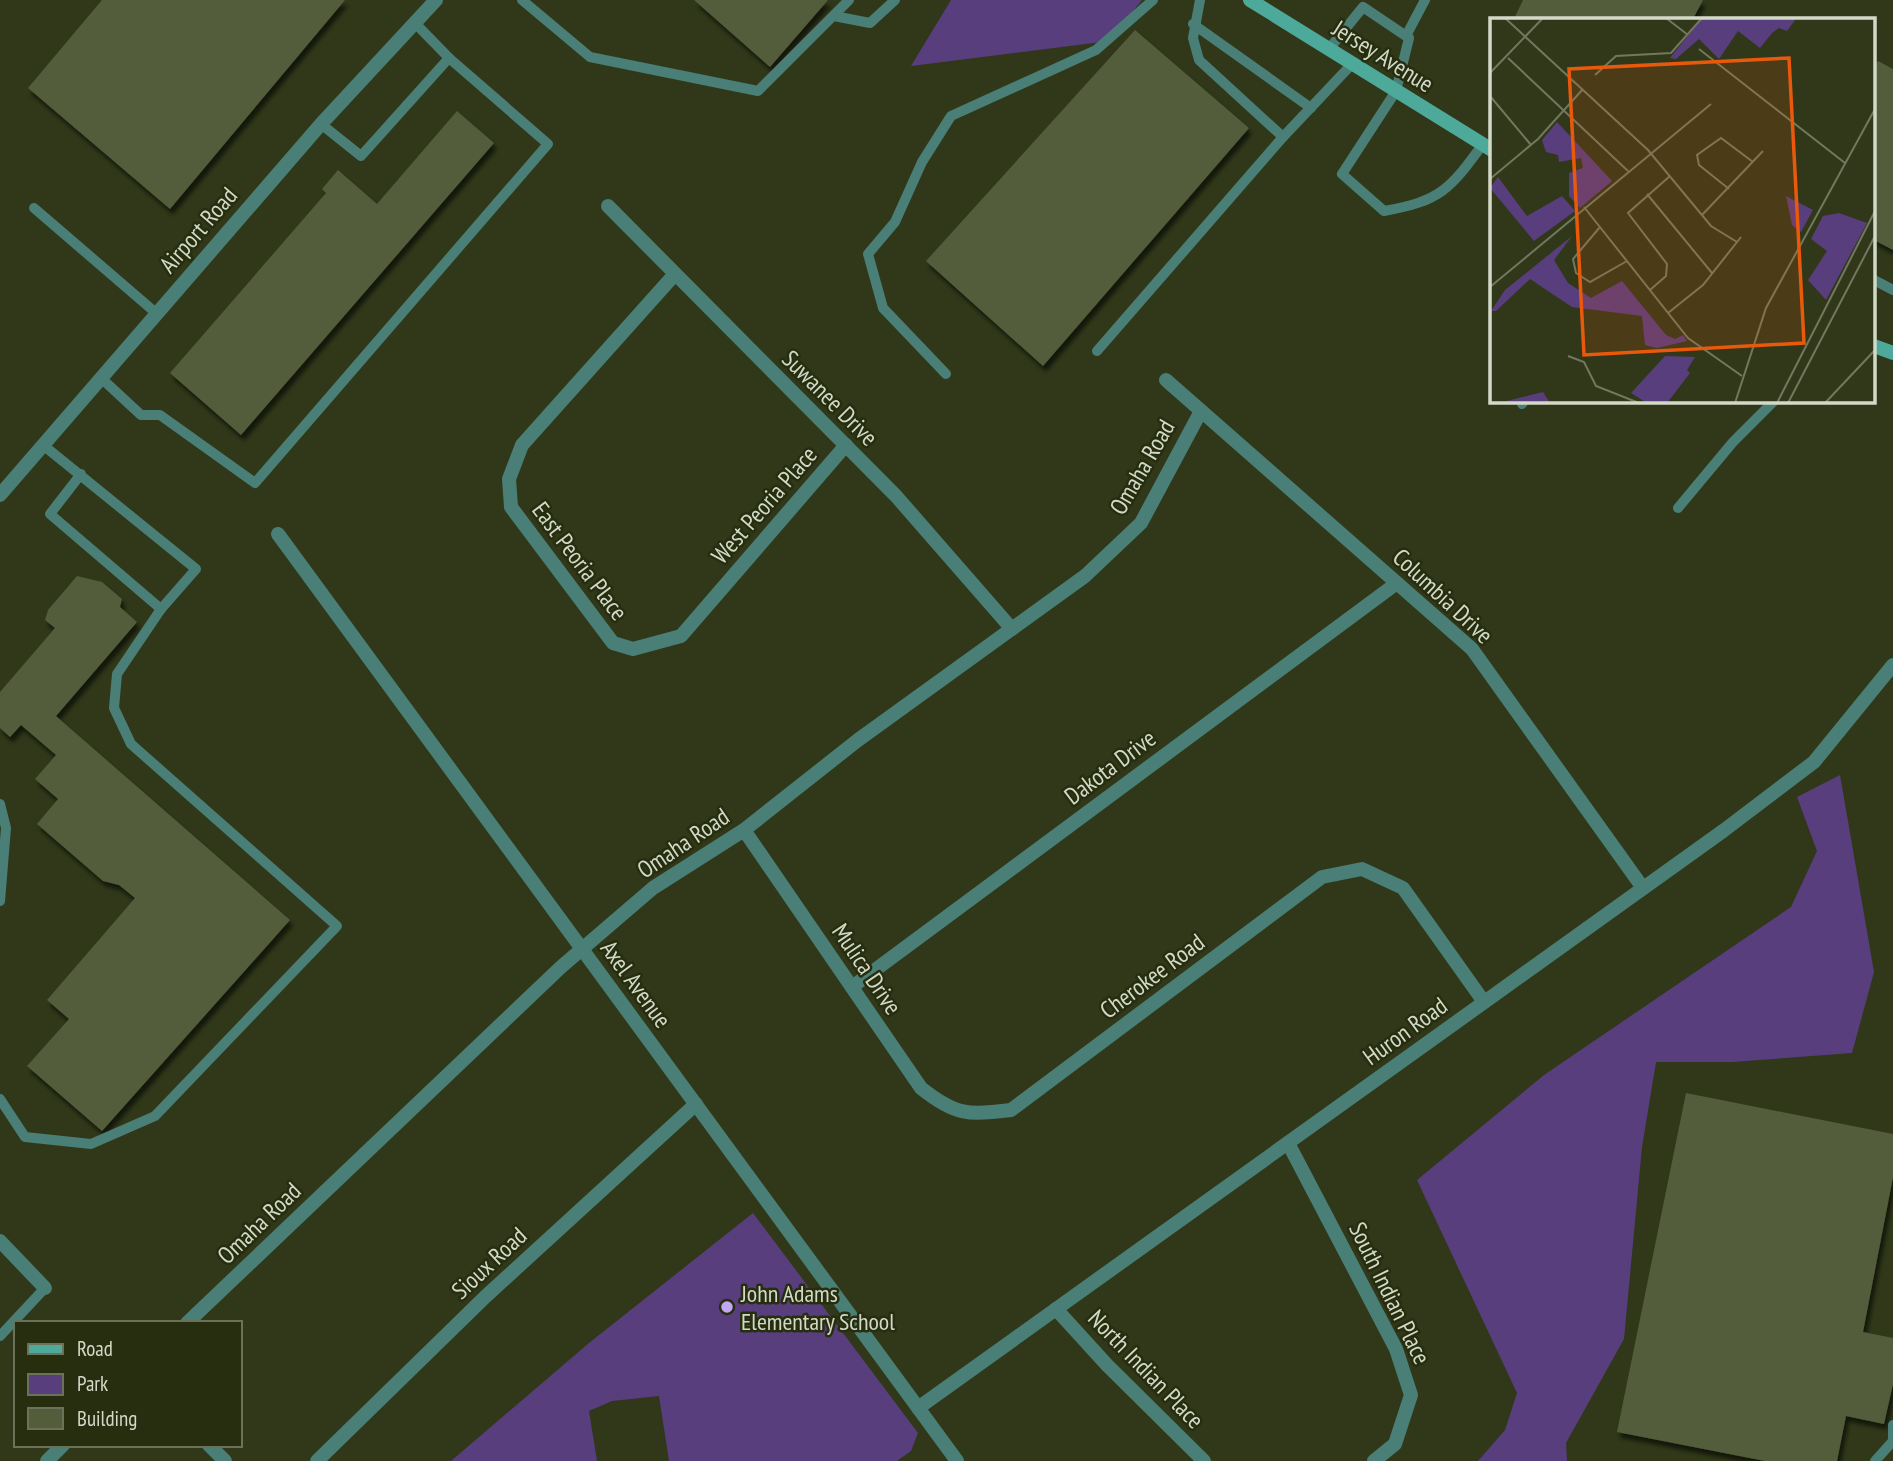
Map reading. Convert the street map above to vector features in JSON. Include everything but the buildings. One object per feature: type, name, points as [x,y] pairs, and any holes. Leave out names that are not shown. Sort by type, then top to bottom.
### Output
[{"type":"main road","name":"Jersey Avenue","points":[[1250,0],[1488,147]]},
{"type":"main road","points":[[1876,347],[1893,353]]},
{"type":"street","name":"Airport Road","points":[[0,495],[321,124],[436,0]]},
{"type":"street","name":"Suwanee Drive","points":[[608,206],[896,496],[1012,629]]},
{"type":"street","name":"East Peoria Place","points":[[675,274],[522,445],[509,479],[508,496],[511,508],[613,643],[633,649],[681,636],[718,595]]},
{"type":"street","name":"Columbia Drive","points":[[1166,380],[1472,649],[1643,888]]},
{"type":"street","name":"Omaha Road","points":[[189,1321],[583,949],[653,888],[744,830],[858,740],[1085,576],[1141,523],[1200,411]]},
{"type":"street","name":"West Peoria Place","points":[[718,595],[846,445]]},
{"type":"street","name":"Axel Avenue","points":[[278,534],[957,1461]]},
{"type":"street","name":"Dakota Drive","points":[[852,987],[1396,583]]},
{"type":"street","name":"Huron Road","points":[[918,1408],[1643,888],[1814,762],[1893,665]]},
{"type":"street","name":"Mulica Drive","points":[[744,830],[921,1088],[945,1107],[969,1115]]},
{"type":"street","name":"Cherokee Road","points":[[969,1115],[1011,1110],[1322,877],[1362,869],[1403,888],[1484,1002]]},
{"type":"street","name":"Sioux Road","points":[[317,1461],[485,1297],[696,1104]]},
{"type":"street","name":"South Indian Place","points":[[1288,1143],[1396,1349],[1411,1395],[1395,1444],[1374,1461]]},
{"type":"street","points":[[0,1241],[46,1288]]},
{"type":"street","name":"North Indian Place","points":[[1056,1309],[1107,1365],[1204,1461]]},
{"type":"street","points":[[47,1461],[61,1447]]},
{"type":"street","points":[[211,1447],[225,1461]]},
{"type":"lane","points":[[522,0],[590,57],[758,91],[849,0]]},
{"type":"lane","points":[[834,16],[870,23],[895,0]]},
{"type":"lane","points":[[946,374],[883,309],[868,254],[895,222],[922,162],[951,116],[1096,50],[1153,0]]},
{"type":"lane","points":[[1200,0],[1193,24],[1194,50],[1199,60],[1283,137]]},
{"type":"lane","points":[[1425,0],[1408,34],[1409,42],[1396,91],[1342,174],[1384,211],[1418,205],[1454,184],[1488,147]]},
{"type":"lane","points":[[1328,49],[1363,3],[1408,34]]},
{"type":"lane","points":[[100,377],[141,415],[160,415],[255,482],[548,144],[449,58],[415,23]]},
{"type":"lane","points":[[1193,24],[1311,108]]},
{"type":"lane","points":[[321,124],[361,156],[449,58]]},
{"type":"lane","points":[[1097,351],[1283,137],[1352,64]]},
{"type":"lane","points":[[34,208],[156,313]]},
{"type":"lane","points":[[1876,281],[1893,289]]},
{"type":"lane","points":[[1678,509],[1733,442],[1773,402]]},
{"type":"lane","points":[[0,1099],[25,1137],[78,1143],[91,1144],[155,1116],[337,926],[131,744],[114,708],[117,674],[161,609],[196,569],[43,445]]},
{"type":"lane","points":[[81,474],[50,514],[161,609]]},
{"type":"lane","points":[[0,804],[6,828],[0,901]]},
{"type":"lane","points":[[14,1321],[46,1288]]},
{"type":"lane","points":[[0,1336],[14,1321]]},
{"type":"lane","points":[[1875,1461],[1893,1442],[1893,1425]]},
{"type":"green space","points":[[951,0],[1142,0],[1109,41],[911,66]]},
{"type":"green space","points":[[1840,775],[1874,972],[1852,1053],[1732,1062],[1656,1062],[1642,1147],[1624,1339],[1566,1443],[1567,1461],[1478,1461],[1505,1430],[1517,1393],[1417,1180],[1544,1075],[1791,907],[1817,851],[1797,797]]},
{"type":"green space","name":"John Adams Elementary School","points":[[753,1213],[918,1433],[911,1451],[897,1461],[669,1461],[659,1396],[612,1401],[589,1411],[597,1461],[451,1461],[589,1343]]},
{"type":"place","name":"John Adams Elementary School","points":[[727,1307]]}]
